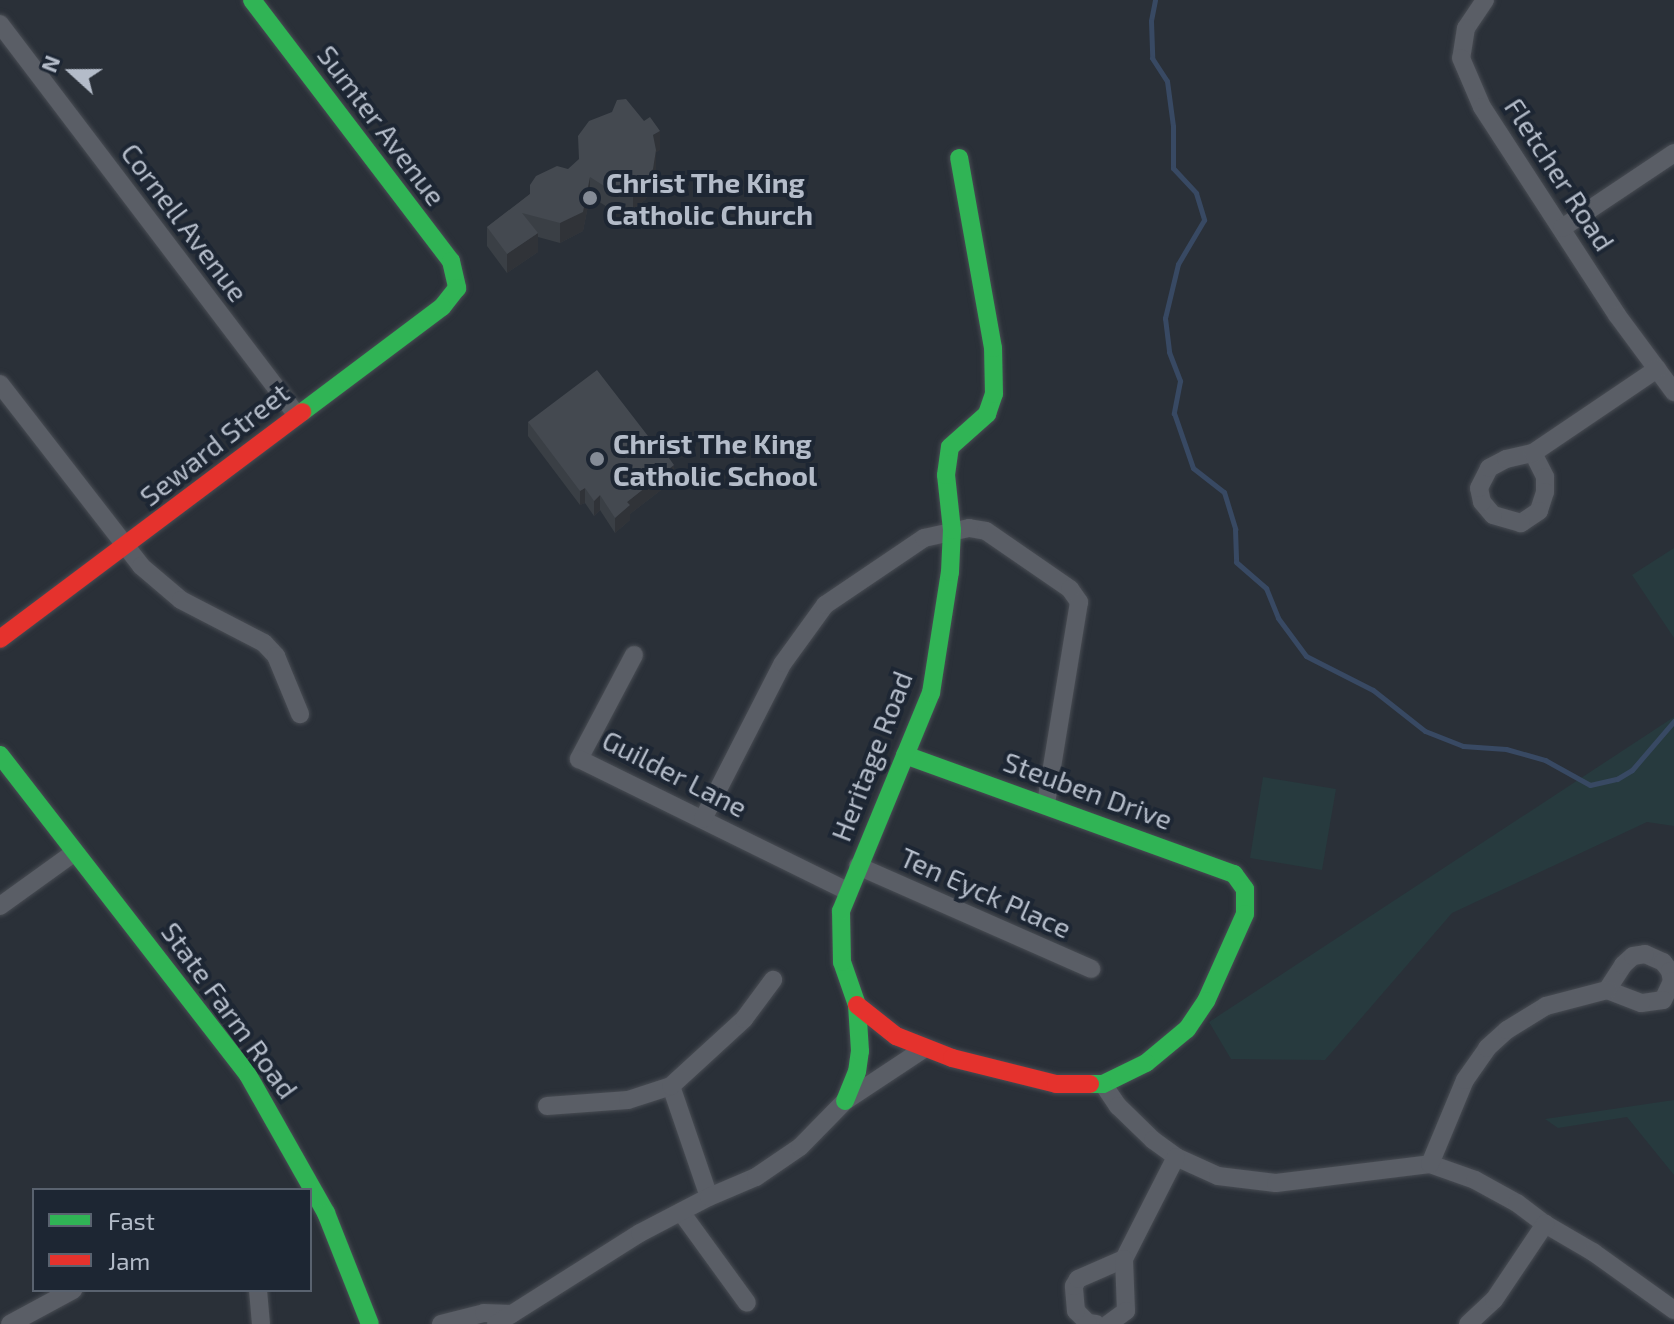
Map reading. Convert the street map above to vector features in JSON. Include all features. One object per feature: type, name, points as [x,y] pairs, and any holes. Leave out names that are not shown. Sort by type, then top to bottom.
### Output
[{"type":"street","name":"Sumter Avenue","points":[[252,0],[451,261],[457,288]]},
{"type":"street","name":"Fletcher Road","points":[[1485,0],[1466,28],[1461,58],[1465,72],[1498,134],[1617,315],[1674,392]]},
{"type":"street","name":"Cornell Avenue","points":[[0,24],[297,415]]},
{"type":"street","points":[[1562,228],[1674,153]]},
{"type":"street","name":"Heritage Road","points":[[845,1101],[857,1072],[860,1051],[857,1005],[842,962],[839,928],[847,891],[931,693],[950,572],[952,530],[946,461],[950,447],[992,406],[995,371],[959,158]]},
{"type":"street","name":"Seward Street","points":[[0,639],[442,307],[457,288]]},
{"type":"street","points":[[1533,453],[1657,369]]},
{"type":"street","points":[[0,384],[124,548],[181,600],[264,643],[276,656],[300,714]]},
{"type":"street","points":[[703,819],[783,663],[809,623],[825,605],[924,538],[952,530],[986,531],[1070,589],[1079,602],[1046,804]]},
{"type":"street","name":"Guilder Lane","points":[[634,655],[579,759],[847,891]]},
{"type":"street","name":"State Farm Road","points":[[0,755],[248,1075],[312,1188]]},
{"type":"street","name":"Steuben Drive","points":[[905,755],[1234,874],[1245,889],[1245,914],[1193,1022],[1146,1063],[1103,1084]]},
{"type":"street","points":[[0,906],[75,852]]},
{"type":"street","name":"Ten Eyck Place","points":[[858,866],[1091,969]]},
{"type":"street","points":[[547,1106],[628,1100],[671,1086],[744,1019],[773,980]]},
{"type":"street","points":[[1430,1164],[1465,1080],[1487,1048],[1507,1030],[1546,1006],[1607,990]]},
{"type":"street","points":[[857,1005],[896,1036],[925,1048],[1056,1084],[1103,1084],[1132,1122],[1176,1157],[1218,1176],[1276,1183],[1430,1164],[1485,1186],[1517,1203],[1674,1310]]},
{"type":"street","name":"Heritage Road","points":[[441,1324],[484,1313],[504,1319],[640,1233],[709,1197],[756,1177],[800,1147],[845,1101],[925,1048]]},
{"type":"street","points":[[671,1086],[709,1197]]},
{"type":"street","points":[[1108,1324],[1126,1311],[1124,1259],[1176,1157]]},
{"type":"street","name":"State Farm Road","points":[[312,1188],[326,1213],[370,1324]]},
{"type":"street","points":[[681,1212],[747,1303]]},
{"type":"street","points":[[1468,1324],[1494,1300],[1545,1224]]},
{"type":"street","points":[[1096,1324],[1088,1323],[1076,1311],[1074,1286],[1078,1279],[1124,1259]]},
{"type":"street","points":[[10,1324],[69,1292]]},
{"type":"street","points":[[258,1292],[261,1324]]},
{"type":"green space","points":[[1674,548],[1674,638],[1632,575]]},
{"type":"green space","points":[[1674,717],[1674,826],[1647,822],[1452,913],[1325,1060],[1231,1059],[1209,1022]]},
{"type":"green space","points":[[1263,777],[1336,789],[1322,870],[1250,858]]},
{"type":"green space","points":[[1674,1100],[1674,1175],[1627,1117],[1558,1128],[1545,1119]]},
{"type":"building","name":"Christ The King Catholic Church","points":[[626,99],[644,121],[650,117],[660,131],[653,135],[656,150],[653,169],[645,181],[633,190],[612,191],[590,177],[583,212],[560,223],[522,213],[538,233],[507,254],[487,227],[530,194],[530,185],[536,176],[557,166],[568,169],[579,159],[578,136],[589,121],[612,112],[617,100]]},
{"type":"building","name":"Christ The King Catholic School","points":[[597,370],[674,465],[627,502],[630,505],[615,518],[600,495],[594,501],[585,488],[580,491],[528,422]]},
{"type":"waterway","points":[[1155,0],[1151,21],[1152,58],[1167,81],[1173,126],[1173,168],[1196,193],[1204,220],[1178,264],[1165,318],[1169,352],[1180,381],[1174,413],[1193,468],[1224,492],[1235,529],[1236,562],[1266,588],[1278,618],[1306,656],[1373,690],[1425,731],[1463,746],[1506,749],[1545,760],[1590,785],[1617,779],[1632,770],[1674,721]]},
{"type":"traffic: fast","points":[[252,0],[451,261],[457,288],[442,307],[302,412]]},
{"type":"traffic: fast","points":[[845,1101],[857,1072],[860,1051],[857,1005],[842,962],[841,911],[931,693],[950,572],[952,530],[946,475],[950,447],[987,414],[994,394],[993,348],[959,158]]},
{"type":"traffic: fast","points":[[0,755],[248,1075],[312,1188]]},
{"type":"traffic: fast","points":[[905,755],[1234,874],[1245,889],[1245,914],[1206,1001],[1187,1029],[1146,1063],[1103,1084],[1090,1084]]},
{"type":"traffic: fast","points":[[312,1188],[326,1213],[370,1324]]},
{"type":"traffic: jam","points":[[0,639],[302,412]]},
{"type":"traffic: jam","points":[[857,1005],[896,1036],[952,1058],[1056,1084],[1090,1084]]},
{"type":"place","name":"Christ The King Catholic Church","points":[[590,198]]},
{"type":"place","name":"Christ The King Catholic School","points":[[597,459]]}]
